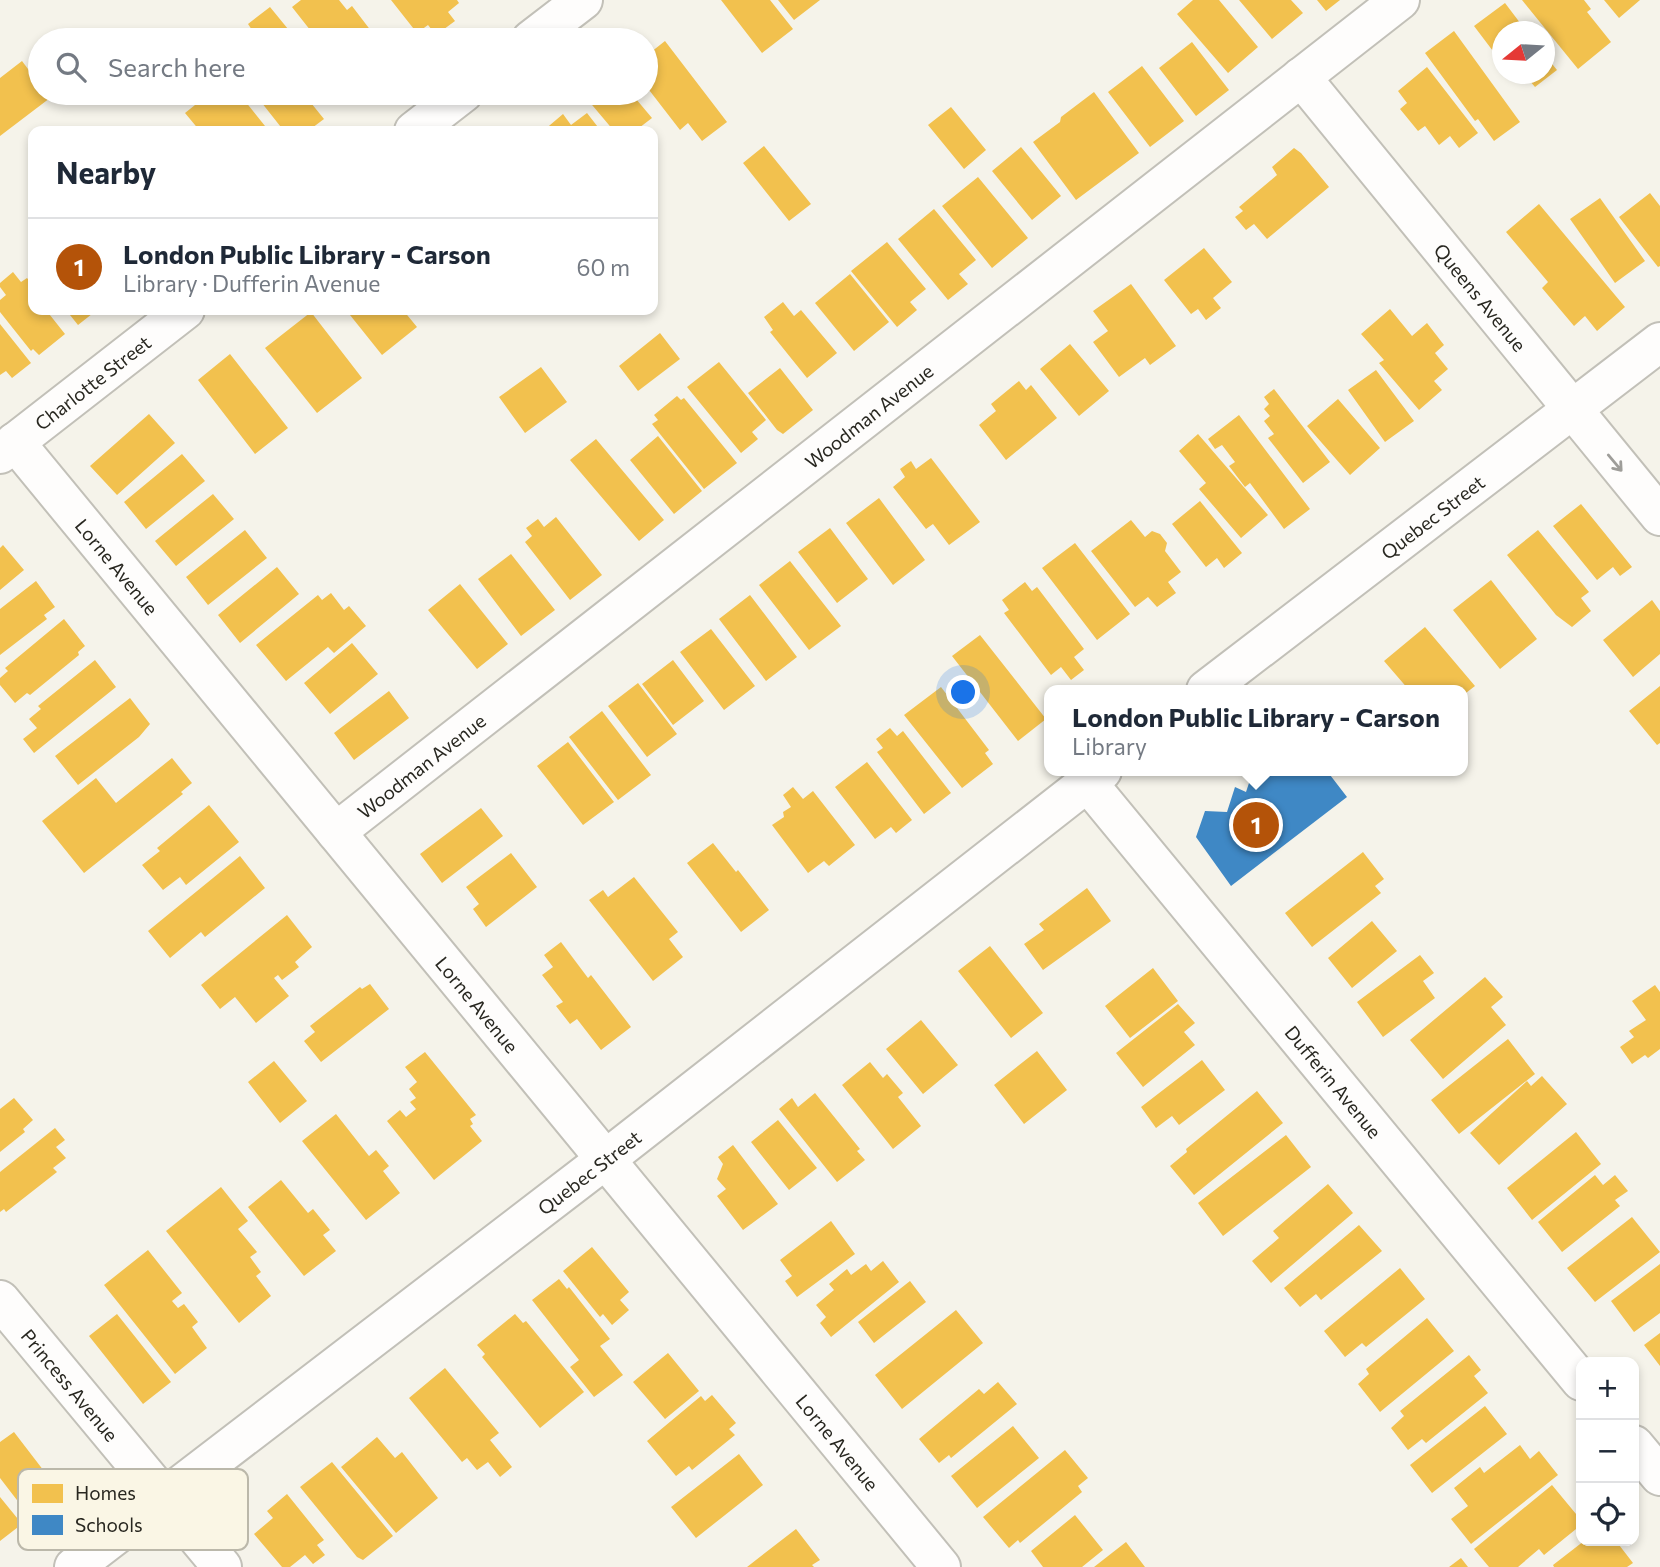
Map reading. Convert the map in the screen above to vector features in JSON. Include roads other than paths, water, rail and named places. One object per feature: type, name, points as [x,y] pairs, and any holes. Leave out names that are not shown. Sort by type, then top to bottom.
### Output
[{"type":"street","points":[[547,28],[583,0]]},
{"type":"street","name":"Woodman Avenue","points":[[337,832],[1400,0]]},
{"type":"street","name":"Queens Avenue","points":[[1301,77],[1660,516]]},
{"type":"street","points":[[420,126],[448,105]]},
{"type":"street","name":"Charlotte Street","points":[[8,448],[179,315]]},
{"type":"street","name":"Quebec Street","points":[[1213,685],[1660,342]]},
{"type":"street","name":"Lorne Avenue","points":[[8,448],[337,832],[941,1567]]},
{"type":"street","name":"Quebec Street","points":[[202,1469],[606,1159],[1094,776]]},
{"type":"street","name":"Dufferin Avenue","points":[[1094,776],[1576,1375]]},
{"type":"street","name":"Princess Avenue","points":[[0,1300],[142,1469]]},
{"type":"street","points":[[1639,1451],[1660,1476]]},
{"type":"street","name":"Quebec Street","points":[[74,1567],[96,1550]]},
{"type":"street","name":"Princess Avenue","points":[[208,1550],[222,1567]]},
{"type":"place","name":"London Public Library - Carson","points":[[1256,825]]}]
